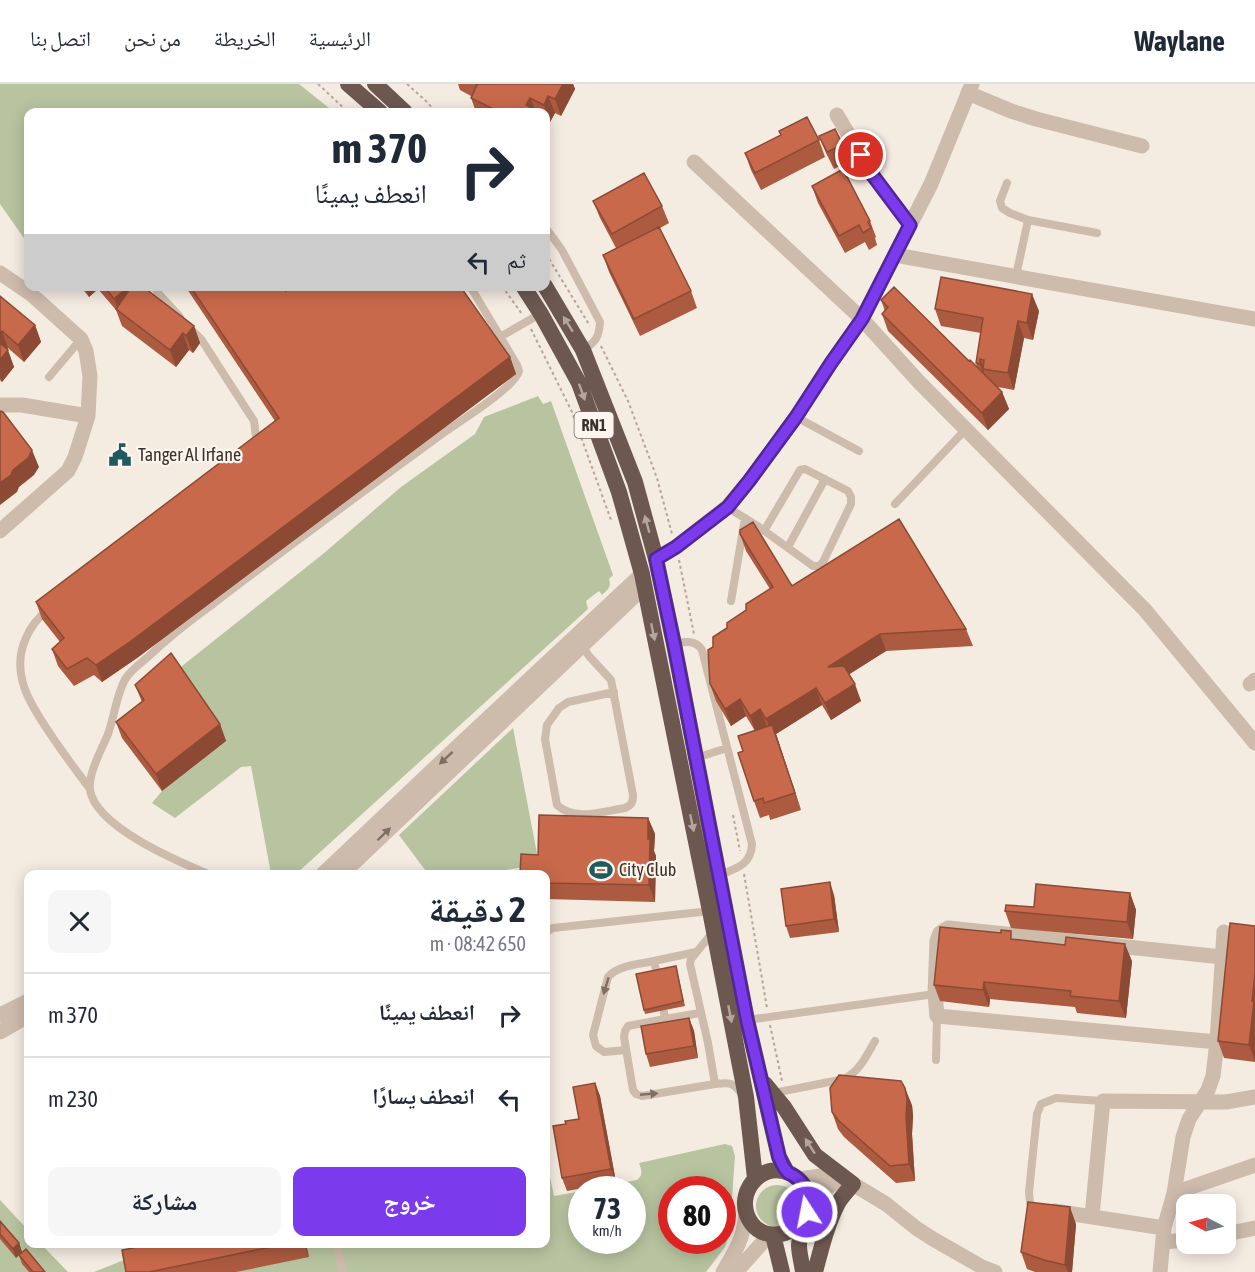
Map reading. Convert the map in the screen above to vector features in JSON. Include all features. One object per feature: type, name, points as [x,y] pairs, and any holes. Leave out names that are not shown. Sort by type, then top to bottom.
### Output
[{"type":"highway","points":[[348,84],[375,108]]},
{"type":"highway","points":[[375,84],[401,108]]},
{"type":"highway","name":"RN1","points":[[525,291],[534,317],[579,382],[619,492],[643,581],[746,1097],[755,1178],[746,1192],[746,1212]]},
{"type":"highway","name":"RN1","points":[[548,291],[584,350],[635,482],[656,559],[747,1020],[779,1157],[793,1176],[804,1186],[808,1202]]},
{"type":"highway","points":[[761,1078],[784,1107],[815,1155],[846,1183],[825,1234],[815,1272]]},
{"type":"highway","points":[[755,1178],[767,1172],[777,1171],[793,1176]]},
{"type":"highway","points":[[803,1272],[799,1245],[808,1202]]},
{"type":"highway","points":[[746,1212],[758,1229],[772,1234],[790,1232],[803,1221]]},
{"type":"highway","points":[[772,1234],[782,1272]]},
{"type":"street","points":[[656,559],[676,547],[728,507],[796,417],[862,319],[931,184],[970,88],[1011,111],[1142,146]]},
{"type":"street","points":[[837,115],[871,173],[910,225]]},
{"type":"street","points":[[693,162],[862,319],[966,429],[1145,610],[1255,743]]},
{"type":"street","points":[[895,255],[1255,320]]},
{"type":"street","points":[[0,273],[24,289]]},
{"type":"street","points":[[0,531],[68,471],[88,416],[90,376],[87,351],[81,339],[27,291]]},
{"type":"street","points":[[0,405],[22,405],[88,416]]},
{"type":"street","points":[[346,870],[582,646],[643,581]]},
{"type":"street","points":[[328,870],[440,763],[643,581]]},
{"type":"street","points":[[1216,1042],[937,1016],[935,994],[937,941],[940,933],[948,928],[1222,957]]},
{"type":"street","points":[[1160,1272],[1164,1235],[1174,1193],[1183,1137],[1189,1119],[1208,1090],[1213,1076],[1224,932]]},
{"type":"street","points":[[0,1015],[24,1003]]},
{"type":"street","points":[[0,1032],[24,1018]]},
{"type":"street","points":[[1092,1216],[1103,1101],[1226,1102],[1255,1096]]},
{"type":"street","points":[[1174,1193],[1255,1166]]},
{"type":"street","points":[[793,1176],[821,1176],[846,1183],[886,1204],[933,1239],[995,1272]]},
{"type":"street","points":[[808,1202],[826,1188],[846,1183]]},
{"type":"street","points":[[1039,1209],[1092,1216],[1176,1238]]},
{"type":"street","points":[[723,1272],[745,1228],[746,1212]]},
{"type":"street","points":[[1236,1232],[1255,1227]]},
{"type":"street","points":[[736,1272],[772,1234]]},
{"type":"lane","points":[[1007,183],[1000,201],[1002,208],[1010,213],[1028,220],[1097,233]]},
{"type":"lane","points":[[1016,276],[1028,220]]},
{"type":"lane","points":[[550,234],[562,250],[600,322],[597,338],[584,350]]},
{"type":"lane","points":[[157,291],[201,339],[254,421],[256,437],[249,453]]},
{"type":"lane","points":[[90,789],[95,764],[109,732],[125,679],[132,671],[164,642],[240,583],[498,394],[516,378],[519,371],[473,291]]},
{"type":"lane","points":[[500,337],[534,317]]},
{"type":"lane","points":[[49,377],[81,339]]},
{"type":"lane","points":[[796,417],[859,451]]},
{"type":"lane","points":[[895,504],[966,429]]},
{"type":"lane","points":[[728,507],[813,566],[819,566],[852,504],[851,497],[848,491],[805,469],[800,470],[765,531]]},
{"type":"lane","points":[[788,547],[825,479]]},
{"type":"lane","points":[[731,602],[745,518]]},
{"type":"lane","points":[[57,602],[32,624],[21,649],[20,673],[34,709],[90,789],[101,812],[123,831],[143,843],[200,870]]},
{"type":"lane","points":[[674,644],[691,641],[702,650],[752,844],[749,858],[742,865],[720,875]]},
{"type":"lane","points":[[582,646],[611,680],[614,692],[633,795],[633,802],[625,808],[580,815],[572,814],[557,805],[545,739],[547,725],[559,708],[568,702],[614,692]]},
{"type":"lane","points":[[696,758],[727,748]]},
{"type":"lane","points":[[550,930],[710,911]]},
{"type":"lane","points":[[714,931],[696,952],[690,964],[715,1084]]},
{"type":"lane","points":[[626,1050],[604,1052],[596,1046],[593,1035],[608,977],[621,969],[696,952]]},
{"type":"lane","points":[[654,961],[659,984]]},
{"type":"lane","points":[[747,1020],[935,994]]},
{"type":"lane","points":[[661,996],[665,1019]]},
{"type":"lane","points":[[700,1013],[628,1026],[624,1037],[633,1090],[642,1096],[728,1083],[734,1084],[746,1097]]},
{"type":"lane","points":[[936,1060],[937,1016]]},
{"type":"lane","points":[[772,1094],[844,1079],[853,1074],[875,1041]]},
{"type":"lane","points":[[1039,1209],[1030,1203],[1029,1192],[1037,1114],[1041,1104],[1056,1098],[1103,1101]]},
{"type":"lane","points":[[338,1248],[342,1272]]},
{"type":"path","points":[[318,84],[344,108]]},
{"type":"path","points":[[407,84],[432,108]]},
{"type":"path","points":[[507,291],[534,317],[572,412],[614,529]]},
{"type":"green space","points":[[0,84],[299,84],[329,108],[24,108],[24,238],[0,204]]},
{"type":"green space","points":[[538,396],[543,404],[551,401],[613,575],[609,579],[606,592],[602,595],[599,591],[586,601],[588,609],[300,870],[270,870],[251,766],[241,767],[175,818],[152,803],[162,791],[226,741],[177,670],[323,554],[401,487],[475,434],[484,417]]},
{"type":"green space","points":[[513,728],[539,864],[506,870],[425,870],[399,835]]},
{"type":"green space","points":[[725,1144],[732,1146],[735,1156],[734,1176],[658,1176],[658,1254],[720,1254],[706,1272],[94,1272],[124,1260],[175,1248],[550,1248],[550,1176],[554,1196],[568,1194],[568,1254],[646,1254],[646,1176],[640,1176],[639,1163]]},
{"type":"green space","points":[[777,1185],[792,1191],[798,1206],[792,1221],[777,1227],[762,1221],[756,1206],[762,1191]]},
{"type":"green space","points":[[0,1200],[24,1226],[24,1248],[45,1248],[68,1272],[0,1272]]},
{"type":"building","points":[[475,84],[563,84],[555,99],[548,96],[544,105],[530,98],[526,105],[532,108],[491,108],[471,98],[477,85]]},
{"type":"building","points":[[807,117],[819,140],[755,173],[745,153],[781,135],[779,131]]},
{"type":"building","points":[[835,129],[843,145],[827,152],[819,136]]},
{"type":"building","points":[[843,169],[870,221],[868,222],[871,228],[863,233],[859,225],[839,236],[812,186]]},
{"type":"building","points":[[644,173],[662,206],[612,234],[593,201]]},
{"type":"building","points":[[659,227],[691,291],[634,319],[603,255]]},
{"type":"building","points":[[941,277],[1032,294],[1027,323],[1018,321],[1008,373],[983,369],[984,360],[980,359],[980,364],[976,363],[983,318],[935,309]]},
{"type":"building","points":[[894,287],[1002,392],[982,413],[882,314],[888,307],[881,300]]},
{"type":"building","points":[[108,291],[123,291],[114,299]]},
{"type":"building","points":[[129,291],[148,291],[194,326],[186,336],[183,333],[170,350],[116,309]]},
{"type":"building","points":[[193,291],[464,291],[510,357],[131,641],[96,665],[87,658],[67,669],[52,649],[64,638],[36,602],[279,418]]},
{"type":"building","points":[[0,296],[35,325],[18,345],[2,331],[0,333]]},
{"type":"building","points":[[0,343],[8,350],[0,360]]},
{"type":"building","points":[[0,411],[32,450],[28,458],[0,483]]},
{"type":"building","points":[[899,519],[966,629],[880,634],[828,667],[844,666],[855,684],[825,703],[816,688],[766,719],[760,709],[750,716],[740,699],[725,709],[710,684],[708,650],[713,647],[713,637],[727,628],[727,623],[746,610],[746,604],[773,587],[740,534],[740,530],[753,522],[792,586]]},
{"type":"building","points":[[171,653],[220,724],[156,774],[116,722],[144,700],[135,685]]},
{"type":"building","points":[[772,725],[795,793],[764,803],[763,798],[754,801],[738,753],[743,751],[738,736]]},
{"type":"building","points":[[539,815],[648,818],[649,885],[550,883],[550,870],[520,870],[521,854],[538,855]]},
{"type":"building","points":[[830,882],[834,919],[786,926],[781,889]]},
{"type":"building","points":[[1036,884],[1130,893],[1127,922],[1005,911],[1006,905],[1034,907]]},
{"type":"building","points":[[1230,923],[1255,926],[1255,974],[1252,1001],[1254,1001],[1249,1045],[1218,1041]]},
{"type":"building","points":[[940,927],[1001,933],[1001,930],[1011,931],[1011,939],[1065,945],[1066,937],[1125,944],[1119,1001],[1070,996],[1071,991],[984,982],[983,990],[934,985]]},
{"type":"building","points":[[676,966],[683,1001],[644,1010],[636,974]]},
{"type":"building","points":[[689,1018],[694,1046],[646,1054],[641,1026]]},
{"type":"building","points":[[839,1075],[901,1081],[907,1099],[909,1164],[890,1166],[838,1120],[832,1112],[830,1088]]},
{"type":"building","points":[[595,1083],[611,1169],[562,1178],[553,1126],[579,1119],[573,1087]]},
{"type":"building","points":[[1028,1202],[1070,1207],[1065,1265],[1021,1252]]},
{"type":"building","points":[[0,1221],[19,1243],[13,1249],[0,1234]]},
{"type":"building","points":[[132,1248],[266,1248],[149,1272],[126,1272],[122,1250]]},
{"type":"building","points":[[26,1249],[45,1272],[33,1272],[19,1255]]},
{"type":"place","name":"Tanger Al Irfane","points":[[120,455]]},
{"type":"place","name":"City Club","points":[[601,870]]},
{"type":"route","points":[[807,1212],[808,1202],[804,1186],[799,1179],[787,1172],[779,1157],[747,1020],[656,559],[676,547],[728,507],[749,481],[796,417],[862,319],[910,225],[871,173],[861,155]]}]
